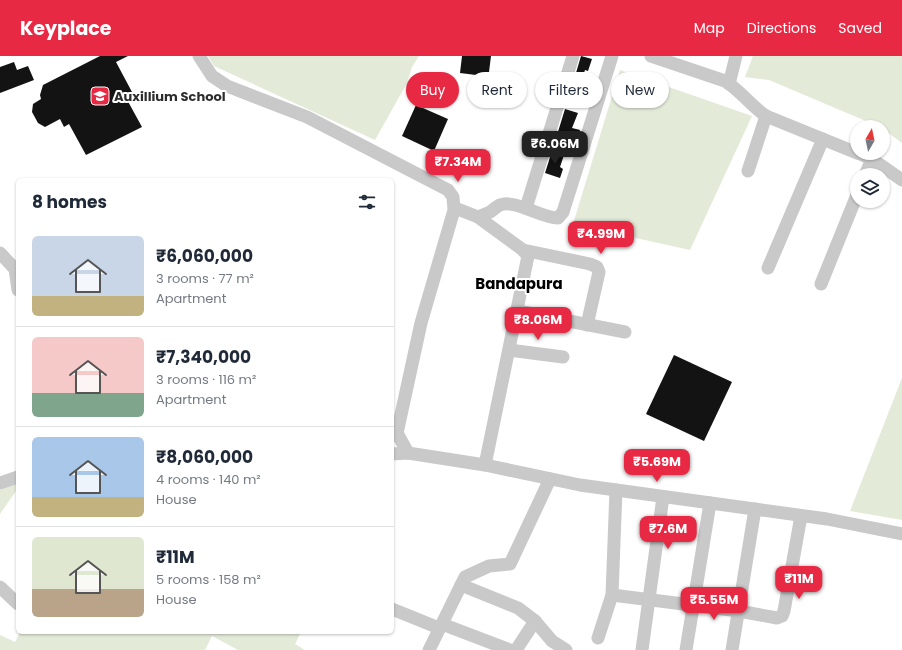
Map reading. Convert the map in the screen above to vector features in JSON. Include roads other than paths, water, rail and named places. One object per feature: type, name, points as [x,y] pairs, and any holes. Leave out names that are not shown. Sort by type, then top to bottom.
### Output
[{"type":"street","points":[[199,56],[212,76],[227,86],[307,117],[448,190],[453,197],[455,208],[421,323],[397,433],[408,454]]},
{"type":"street","points":[[526,208],[573,56]]},
{"type":"street","points":[[478,217],[501,204],[526,208],[550,218],[558,218],[563,212],[612,56]]},
{"type":"street","points":[[651,56],[729,84],[735,87],[766,116],[850,150]]},
{"type":"street","points":[[729,84],[736,56]]},
{"type":"street","points":[[748,171],[766,116]]},
{"type":"street","points":[[768,268],[823,139]]},
{"type":"street","points":[[873,160],[902,180]]},
{"type":"street","points":[[455,208],[478,217],[523,250],[528,256],[518,311],[485,465]]},
{"type":"street","points":[[820,284],[852,208]]},
{"type":"street","points":[[523,250],[590,264],[597,267],[599,272],[587,325]]},
{"type":"street","points":[[0,253],[14,269],[16,280]]},
{"type":"street","points":[[518,311],[625,332]]},
{"type":"street","points":[[509,350],[563,357]]},
{"type":"street","points":[[394,454],[408,454],[485,465],[580,485],[827,519],[902,534]]},
{"type":"street","points":[[428,650],[465,577],[488,566],[510,564],[550,479]]},
{"type":"street","points":[[598,638],[612,595],[616,490]]},
{"type":"street","points":[[642,650],[662,497]]},
{"type":"street","points":[[686,650],[710,503]]},
{"type":"street","points":[[732,650],[755,509]]},
{"type":"street","points":[[612,595],[739,611],[777,618],[782,616],[801,516]]},
{"type":"street","points":[[461,585],[518,608],[535,621],[552,641],[566,650]]},
{"type":"street","points":[[0,588],[16,602]]},
{"type":"street","points":[[394,610],[510,650]]},
{"type":"street","points":[[516,650],[535,621]]},
{"type":"place","name":"Auxillium School","points":[[100,96]]},
{"type":"district","name":"Bandapura","points":[[519,284]]}]
